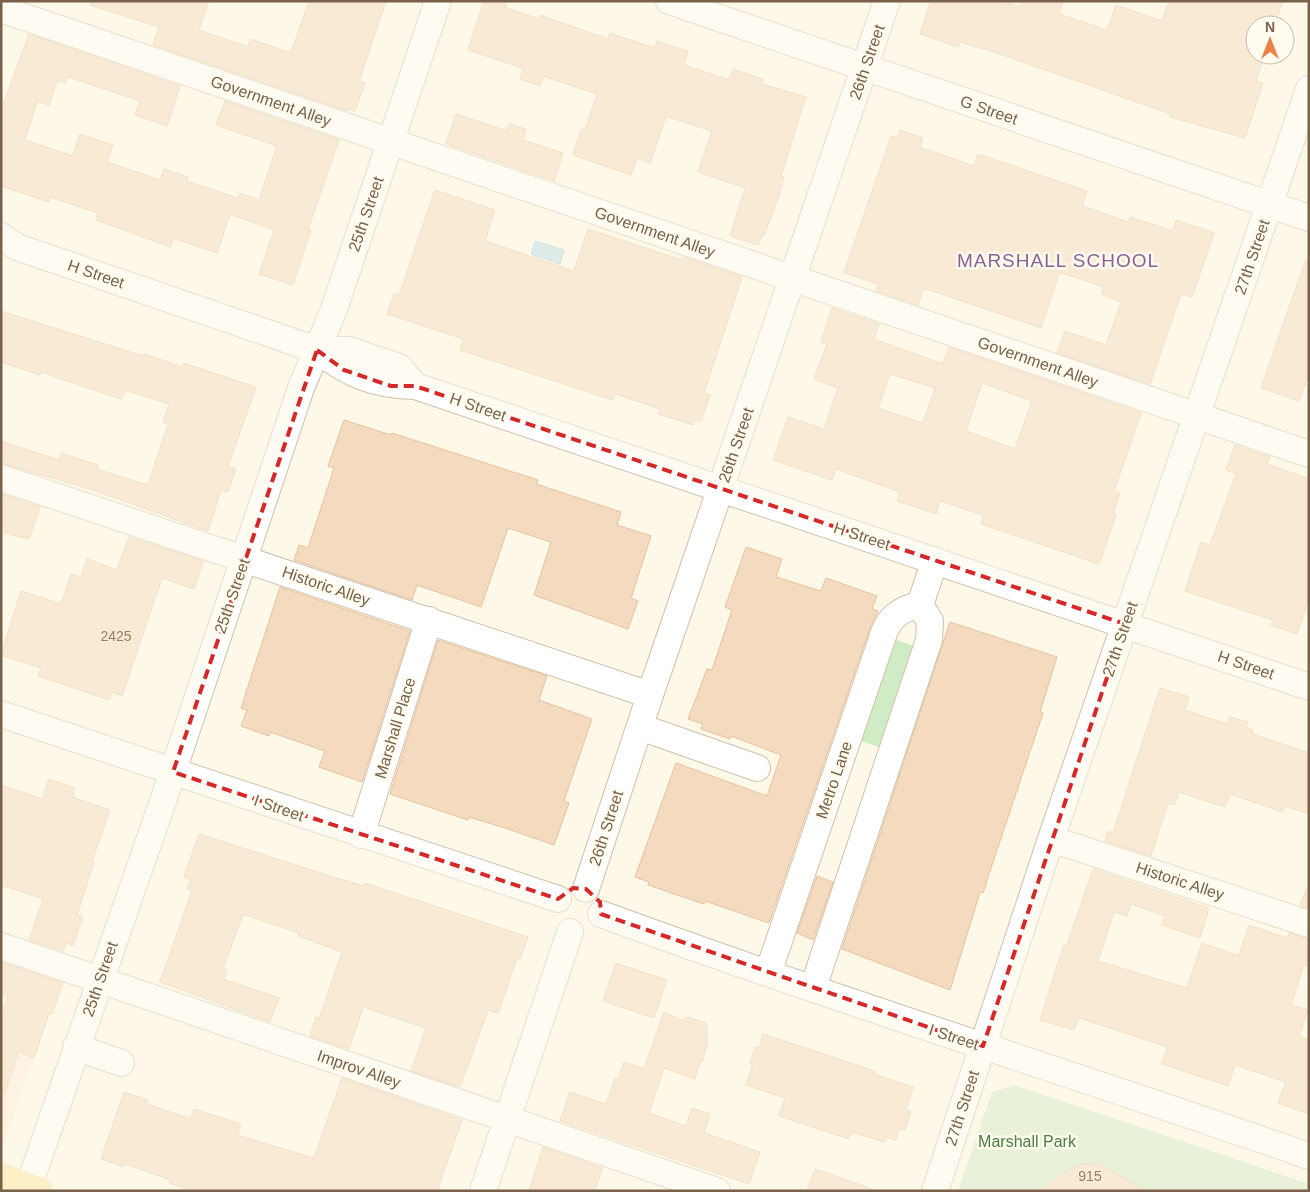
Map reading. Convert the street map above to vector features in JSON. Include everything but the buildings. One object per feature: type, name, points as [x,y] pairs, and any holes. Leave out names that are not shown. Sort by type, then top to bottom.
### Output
[{"type":"main road","points":[[1,1178],[31,1190]]},
{"type":"street","name":"25th Street","points":[[31,1190],[76,1047],[173,772],[302,388],[332,312],[438,1]]},
{"type":"street","name":"G Street","points":[[669,1],[1309,218]]},
{"type":"street","name":"26th Street","points":[[586,889],[650,695],[887,1]]},
{"type":"street","name":"Government Alley","points":[[1,9],[1309,454]]},
{"type":"street","name":"27th Street","points":[[935,1191],[1051,838],[1309,89]]},
{"type":"street","name":"H Street","points":[[6,243],[317,350],[344,370],[391,386],[415,386],[1309,687]]},
{"type":"street","name":"Historic Alley","points":[[1,478],[245,558],[650,695]]},
{"type":"street","points":[[813,988],[930,640],[930,621],[920,605],[935,560]]},
{"type":"street","name":"Metro Lane","points":[[768,973],[888,622],[900,611],[920,605]]},
{"type":"street","name":"Marshall Place","points":[[361,836],[429,620]]},
{"type":"street","name":"I Street","points":[[1,714],[361,836],[558,899]]},
{"type":"street","points":[[640,727],[757,768]]},
{"type":"street","name":"Historic Alley","points":[[1051,838],[1309,924]]},
{"type":"street","points":[[574,888],[586,889],[600,902],[601,914],[599,920],[590,930],[584,933],[570,932],[564,929],[557,919],[555,912],[558,899],[574,888]]},
{"type":"street","name":"I Street","points":[[601,914],[768,973],[1309,1156]]},
{"type":"street","points":[[483,1191],[570,932]]},
{"type":"street","name":"Improv Alley","points":[[1,946],[717,1191]]},
{"type":"street","points":[[76,1047],[121,1063]]},
{"type":"highlighted area","points":[[317,350],[344,370],[391,386],[415,386],[1125,624],[983,1046],[601,914],[600,902],[586,889],[573,888],[558,899],[173,772]]},
{"type":"shaded area","points":[[1,1047],[34,1058],[4,1144],[1,1143]]},
{"type":"green space","points":[[891,638],[920,648],[885,749],[855,739]]},
{"type":"green space","name":"Marshall Park","points":[[1014,1085],[1309,1184],[1309,1191],[958,1191],[992,1092]]},
{"type":"water","points":[[535,241],[564,250],[560,264],[531,254]]},
{"type":"district","name":"MARSHALL SCHOOL","points":[[1058,260]]}]
